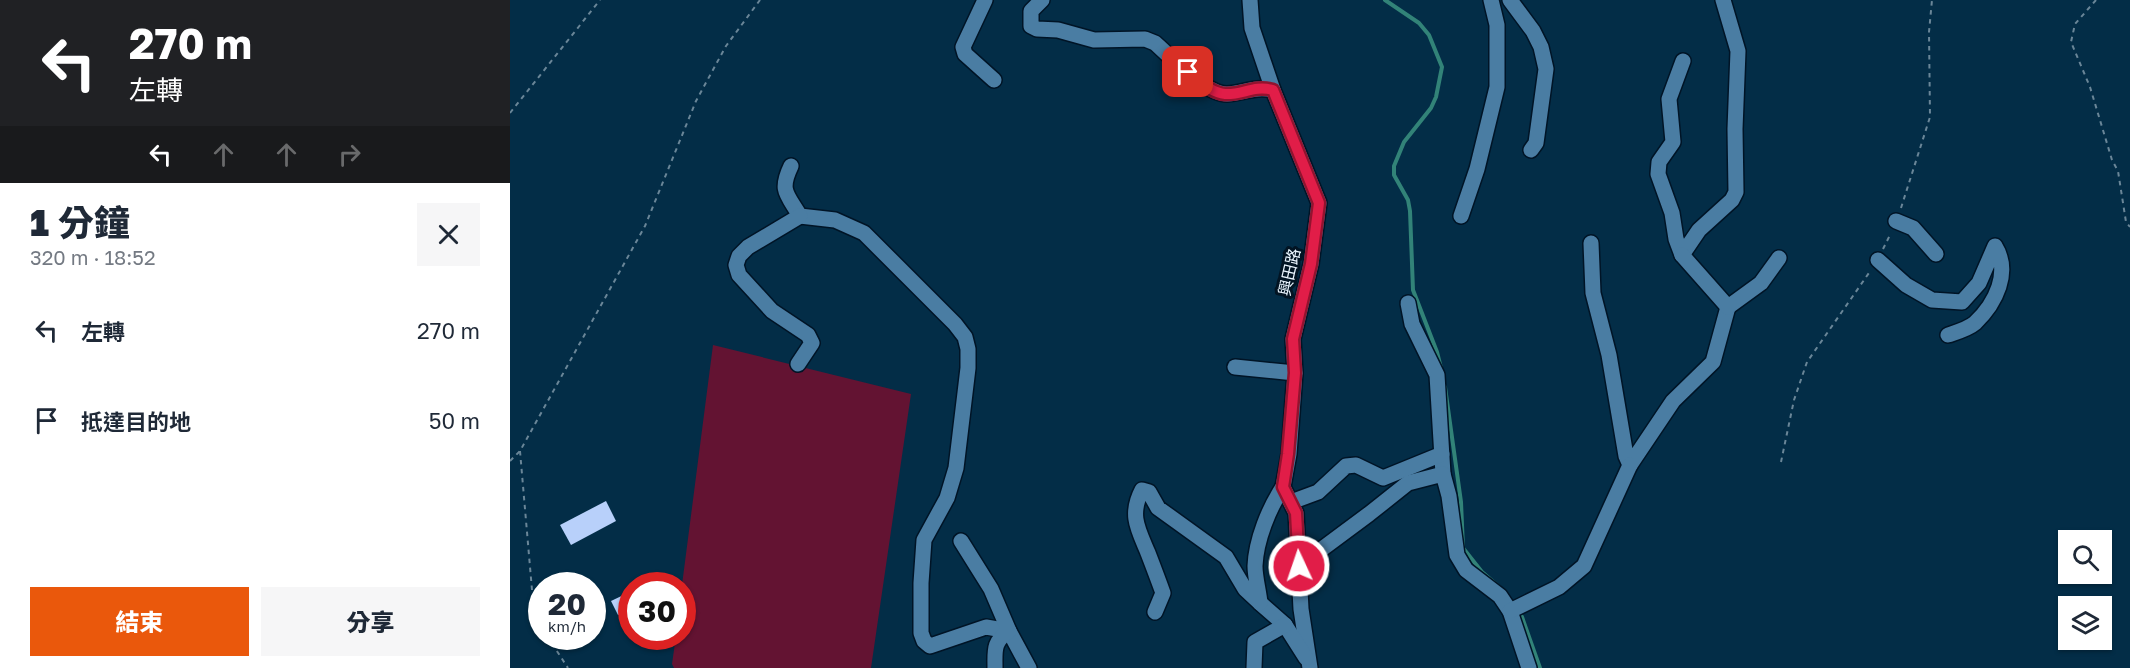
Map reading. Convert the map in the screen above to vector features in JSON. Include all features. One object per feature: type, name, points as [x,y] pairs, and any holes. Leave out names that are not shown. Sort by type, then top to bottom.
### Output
[{"type":"street","points":[[986,0],[963,47],[965,54],[994,81]]},
{"type":"street","points":[[1042,0],[1031,11],[1031,26],[1037,29],[1058,30],[1094,40],[1145,39],[1155,43],[1205,86],[1224,94],[1260,87],[1273,90]]},
{"type":"street","name":"興田路","points":[[1250,0],[1252,28],[1273,90],[1319,203],[1311,264],[1293,339],[1295,373],[1283,487],[1276,497],[1260,540],[1255,566],[1260,603]]},
{"type":"street","points":[[1461,216],[1477,169],[1497,87],[1497,25],[1491,0]]},
{"type":"street","points":[[1510,0],[1533,31],[1546,69],[1536,143],[1531,150]]},
{"type":"street","points":[[1682,255],[1699,230],[1732,200],[1736,192],[1735,129],[1738,51],[1723,0]]},
{"type":"street","points":[[1683,61],[1669,99],[1673,142],[1659,162],[1658,174],[1672,213],[1682,255],[1728,307]]},
{"type":"street","points":[[790,166],[783,181],[784,190],[800,216]]},
{"type":"street","points":[[798,364],[812,343],[808,335],[772,311],[739,275],[736,265],[748,247],[800,216],[835,220],[864,233],[955,324],[965,337],[968,349],[968,368],[956,468],[947,498],[924,540],[921,583],[921,633],[924,641],[930,646],[986,627],[1009,631]]},
{"type":"street","points":[[1896,221],[1913,228],[1936,254]]},
{"type":"street","points":[[1591,243],[1593,293],[1609,355],[1626,456],[1630,465]]},
{"type":"street","points":[[1878,260],[1906,285],[1932,300],[1962,302],[1979,283],[1995,246],[2001,256],[2002,279],[1992,303],[1973,324],[1948,335]]},
{"type":"street","points":[[1510,611],[1559,587],[1584,566],[1630,465],[1673,401],[1713,362],[1728,307],[1761,283],[1779,258]]},
{"type":"street","points":[[1408,303],[1412,324],[1437,375],[1443,474],[1449,496],[1457,555],[1466,570],[1500,596],[1510,611],[1529,668]]},
{"type":"street","points":[[1235,367],[1295,373]]},
{"type":"street","points":[[1291,502],[1318,492],[1346,466],[1356,465],[1383,478],[1442,454]]},
{"type":"street","points":[[1299,566],[1408,483],[1443,474]]},
{"type":"street","points":[[1283,487],[1296,513],[1301,609],[1309,665]]},
{"type":"street","points":[[1155,612],[1163,592],[1138,531],[1136,501],[1142,490],[1149,492],[1158,508],[1226,557],[1245,589],[1285,625],[1309,665]]},
{"type":"street","points":[[961,541],[991,589],[1009,631],[1029,668]]},
{"type":"street","points":[[1254,668],[1255,642],[1285,625]]},
{"type":"street","points":[[995,668],[999,638],[1009,631]]},
{"type":"path","points":[[510,113],[600,0]]},
{"type":"path","points":[[510,461],[520,451],[645,226],[696,101],[726,46],[760,0]]},
{"type":"path","points":[[1781,462],[1794,400],[1807,362],[1878,260],[1896,221],[1930,117],[1929,32],[1932,0]]},
{"type":"path","points":[[2096,0],[2075,24],[2071,42],[2090,87],[2112,160],[2118,171],[2126,222],[2130,227]]},
{"type":"path","points":[[520,451],[530,572]]},
{"type":"path","points":[[556,650],[568,668]]},
{"type":"shaded area","points":[[713,345],[911,394],[871,668],[674,668],[672,664],[674,650],[696,650],[696,572],[684,572]]},
{"type":"building","points":[[606,501],[616,521],[571,545],[560,525]]},
{"type":"building","points":[[618,598],[618,615],[611,601]]},
{"type":"waterway","points":[[1385,0],[1419,23],[1429,35],[1442,67],[1436,97],[1431,108],[1404,142],[1394,166],[1394,175],[1408,200],[1410,211],[1413,290],[1441,368]]},
{"type":"waterway","points":[[1445,387],[1461,502],[1463,548],[1482,572],[1505,592]]},
{"type":"waterway","points":[[1518,610],[1540,668]]},
{"type":"route","points":[[1188,72],[1205,86],[1224,94],[1260,87],[1273,90],[1319,203],[1311,264],[1293,339],[1295,373],[1283,487],[1296,513],[1299,566]]}]
